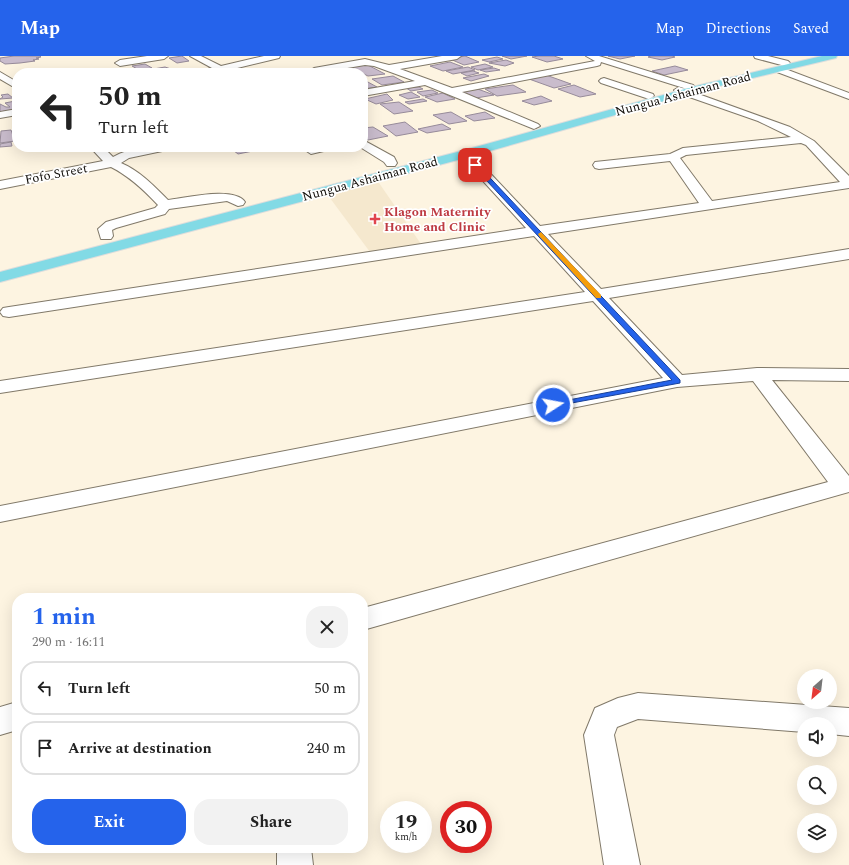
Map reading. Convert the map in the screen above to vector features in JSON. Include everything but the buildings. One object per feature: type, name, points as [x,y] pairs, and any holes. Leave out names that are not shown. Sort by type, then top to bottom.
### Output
[{"type":"main road","name":"Nungua Ashaiman Road","points":[[783,67],[813,56]]},
{"type":"main road","name":"Nungua Ashaiman Road","points":[[186,215],[649,96],[833,56]]},
{"type":"main road","name":"Nungua Ashaiman Road","points":[[0,277],[465,154],[685,89]]},
{"type":"main road","points":[[91,239],[172,219]]},
{"type":"street","points":[[120,63],[164,56]]},
{"type":"street","points":[[194,56],[218,68],[276,56]]},
{"type":"street","points":[[388,68],[457,56]]},
{"type":"street","points":[[758,56],[849,96]]},
{"type":"street","points":[[9,312],[537,230],[617,220],[849,184],[837,163],[810,143],[762,119],[685,89],[594,60],[451,91]]},
{"type":"street","points":[[327,68],[365,62],[375,63],[451,91],[534,126]]},
{"type":"street","points":[[0,75],[12,83]]},
{"type":"street","points":[[604,81],[649,96]]},
{"type":"street","points":[[368,92],[426,82]]},
{"type":"street","points":[[0,115],[12,113]]},
{"type":"street","points":[[598,165],[673,157],[683,152],[802,139]]},
{"type":"street","points":[[368,147],[390,160],[391,163]]},
{"type":"street","points":[[101,152],[112,163],[125,169],[149,188],[165,205]]},
{"type":"street","name":"Fofo Street","points":[[0,185],[112,163],[125,155],[139,152]]},
{"type":"street","points":[[465,154],[677,381]]},
{"type":"street","points":[[673,157],[708,205]]},
{"type":"street","points":[[106,236],[105,229],[111,225],[160,211],[165,205],[227,197],[233,198],[238,202]]},
{"type":"street","points":[[0,387],[597,295],[849,254]]},
{"type":"street","points":[[368,618],[846,485],[757,374]]},
{"type":"street","points":[[0,514],[677,381],[757,374],[849,375]]},
{"type":"street","points":[[622,865],[599,735],[606,718],[618,712],[638,706],[849,722]]},
{"type":"street","points":[[0,721],[12,717]]},
{"type":"street","points":[[294,853],[295,865]]},
{"type":"shaded area","name":"Klagon Maternity Home and Clinic","points":[[377,180],[421,244],[370,252],[327,194]]},
{"type":"slow traffic","points":[[541,234],[598,297]]},
{"type":"place","name":"Klagon Maternity Home and Clinic","points":[[375,219]]},
{"type":"route","points":[[475,165],[677,381],[553,405]]}]
